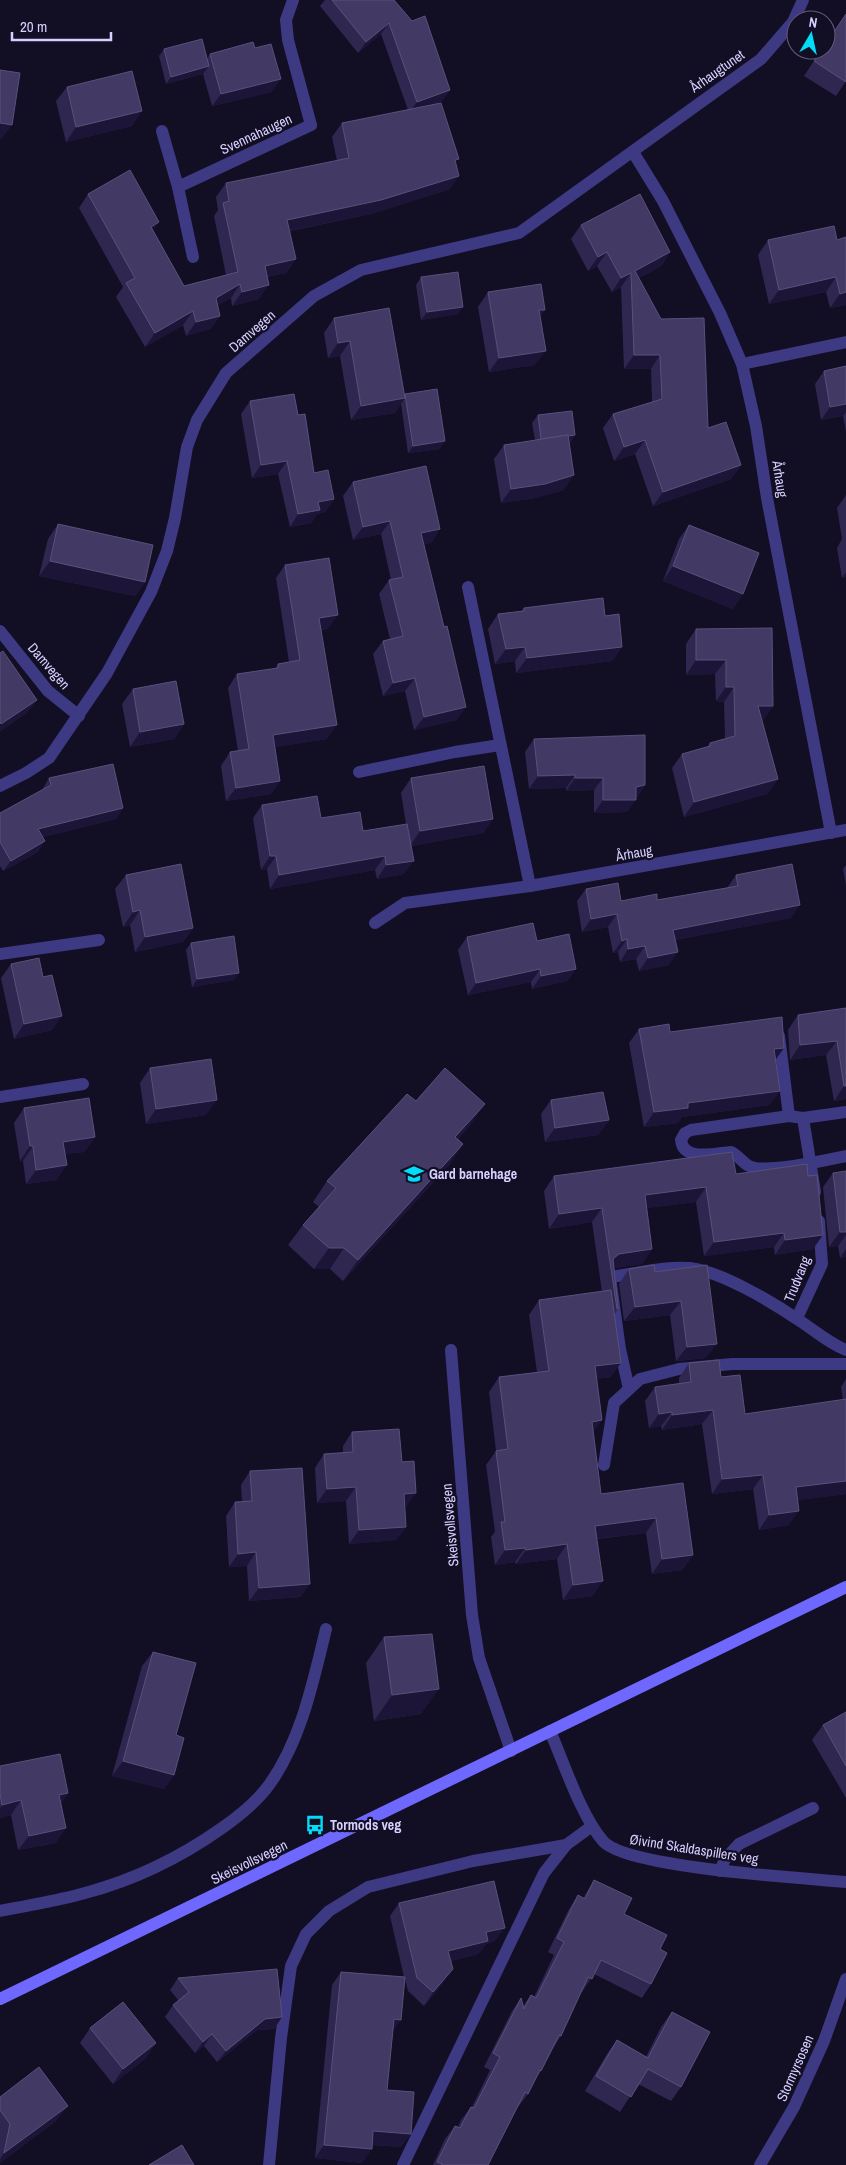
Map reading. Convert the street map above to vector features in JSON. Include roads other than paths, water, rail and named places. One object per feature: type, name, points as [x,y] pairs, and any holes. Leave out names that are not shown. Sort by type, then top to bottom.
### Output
[{"type":"main road","name":"Skeisvollsvegen","points":[[0,1999],[846,1587]]},
{"type":"street","name":"Svennahaugen","points":[[178,187],[311,125],[288,40],[286,20],[293,0]]},
{"type":"street","name":"Århaugtunet","points":[[633,152],[761,59],[793,22],[804,0]]},
{"type":"street","points":[[162,131],[178,187],[193,257]]},
{"type":"street","name":"Århaug","points":[[633,152],[663,201],[720,313],[742,364],[756,426],[769,508],[832,833]]},
{"type":"street","name":"Damvegen","points":[[0,786],[26,773],[49,758],[108,673],[151,592],[167,551],[175,518],[187,447],[197,420],[226,373],[314,296],[361,270],[519,233],[633,152]]},
{"type":"street","points":[[742,364],[846,342]]},
{"type":"street","points":[[468,587],[530,886]]},
{"type":"street","name":"Damvegen","points":[[0,630],[48,691],[79,716]]},
{"type":"street","points":[[359,772],[454,752],[500,745]]},
{"type":"street","name":"Århaug","points":[[375,923],[405,903],[530,886],[846,830]]},
{"type":"street","points":[[0,954],[99,940]]},
{"type":"street","points":[[779,1023],[781,1057],[789,1116]]},
{"type":"street","points":[[0,1097],[83,1084]]},
{"type":"street","points":[[846,1112],[803,1118],[789,1116],[691,1130],[685,1133],[681,1144],[686,1152],[695,1154],[731,1152],[748,1166],[758,1169],[812,1163],[846,1156]]},
{"type":"street","name":"Trudvang","points":[[803,1118],[803,1129],[812,1163],[822,1264],[796,1318],[846,1350]]},
{"type":"street","points":[[629,1390],[620,1349],[610,1277],[670,1269],[689,1268],[703,1270],[724,1278],[796,1318]]},
{"type":"street","name":"Skeisvollsvegen","points":[[451,1350],[474,1623],[479,1658],[512,1751]]},
{"type":"street","points":[[604,1466],[614,1403],[640,1380],[679,1369],[732,1364],[846,1364]]},
{"type":"street","points":[[0,1910],[85,1893],[132,1878],[200,1844],[248,1810],[269,1786],[289,1750],[305,1707],[326,1629]]},
{"type":"street","name":"Øivind Skaldaspillers veg","points":[[550,1732],[592,1826],[604,1843],[621,1853],[720,1871],[846,1882]]},
{"type":"street","points":[[720,1871],[726,1859],[739,1844],[813,1808]]},
{"type":"street","points":[[403,2165],[544,1873],[566,1845],[592,1826]]},
{"type":"street","points":[[269,2165],[280,2038],[291,1966],[306,1934],[329,1911],[368,1887],[473,1861],[566,1845]]},
{"type":"street","name":"Stormyrsosen","points":[[760,2165],[794,2107],[824,2041],[846,1979]]},
{"type":"place","name":"Gard barnehage","points":[[414,1174]]},
{"type":"place","name":"Tormods veg","points":[[315,1825]]}]
